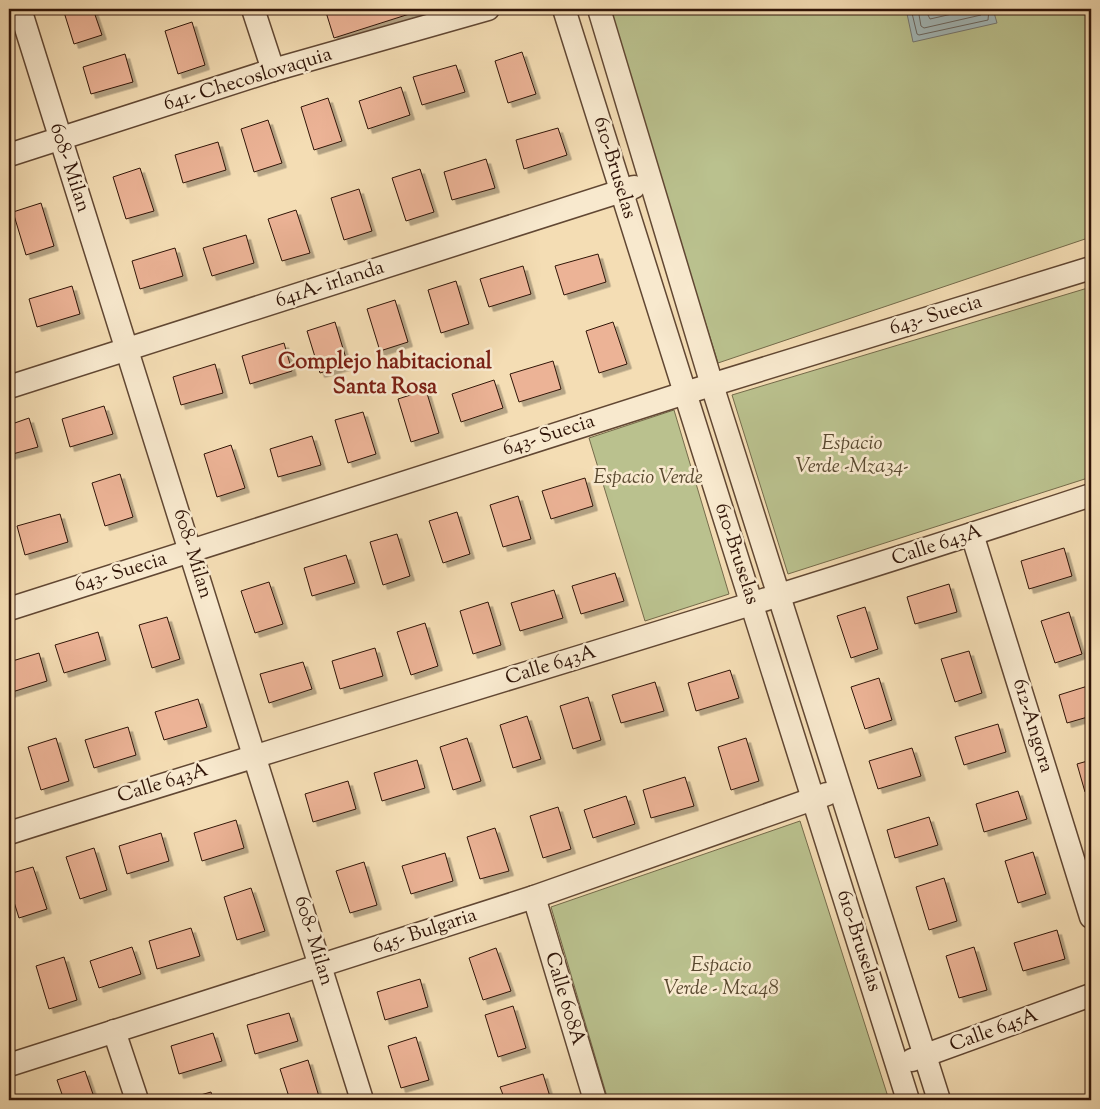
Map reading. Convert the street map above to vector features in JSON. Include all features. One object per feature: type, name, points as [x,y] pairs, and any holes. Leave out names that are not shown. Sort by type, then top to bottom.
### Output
[{"type":"street","name":"608- Milan","points":[[20,9],[362,1100]]},
{"type":"street","points":[[253,9],[273,70]]},
{"type":"street","name":"641- Checoslovaquia","points":[[9,155],[273,70],[488,9]]},
{"type":"street","name":"610-Bruselas","points":[[564,9],[908,1100]]},
{"type":"street","name":"610-Bruselas","points":[[599,9],[712,385],[780,596],[839,790],[939,1100]]},
{"type":"street","name":"641A- irlanda","points":[[9,387],[652,182]]},
{"type":"street","name":"643- Suecia","points":[[9,608],[685,393],[1091,268]]},
{"type":"street","name":"Calle 643A","points":[[9,832],[255,755],[752,605],[1091,495]]},
{"type":"street","name":"612-Angora","points":[[972,534],[1091,917]]},
{"type":"street","name":"645- Bulgaria","points":[[9,1065],[534,897],[839,790]]},
{"type":"street","name":"Calle 608A","points":[[534,897],[595,1100]]},
{"type":"street","name":"Calle 645A","points":[[897,1066],[1091,995]]},
{"type":"street","points":[[114,1031],[137,1100]]},
{"type":"green space","points":[[608,9],[1091,9],[1091,237],[718,363]]},
{"type":"green space","name":"Espacio Verde -Mza34-","points":[[1091,287],[1091,477],[788,574],[732,395]]},
{"type":"green space","name":"Espacio Verde","points":[[674,410],[729,594],[645,621],[589,438]]},
{"type":"green space","name":"Espacio Verde - Mza48","points":[[800,821],[889,1100],[608,1100],[551,907]]},
{"type":"water","points":[[906,9],[993,9],[997,23],[913,42]]},
{"type":"building","points":[[63,9],[93,9],[102,35],[74,44]]},
{"type":"building","points":[[325,9],[425,9],[334,38]]},
{"type":"building","points":[[192,22],[205,65],[178,74],[165,31]]},
{"type":"building","points":[[522,52],[536,94],[508,103],[495,61]]},
{"type":"building","points":[[125,54],[133,82],[91,94],[83,67]]},
{"type":"building","points":[[456,65],[465,92],[422,105],[413,77]]},
{"type":"building","points":[[401,87],[410,115],[368,129],[359,101]]},
{"type":"building","points":[[328,98],[342,141],[314,150],[301,107]]},
{"type":"building","points":[[268,120],[282,163],[254,172],[241,129]]},
{"type":"building","points":[[558,128],[567,155],[524,169],[516,140]]},
{"type":"building","points":[[218,142],[226,170],[183,183],[175,155]]},
{"type":"building","points":[[486,159],[495,188],[452,200],[444,172]]},
{"type":"building","points":[[140,168],[154,211],[126,219],[113,177]]},
{"type":"building","points":[[420,169],[434,212],[406,221],[392,178]]},
{"type":"building","points":[[359,189],[372,231],[344,240],[331,198]]},
{"type":"building","points":[[41,203],[54,246],[26,255],[13,212]]},
{"type":"building","points":[[296,210],[310,253],[282,261],[268,219]]},
{"type":"building","points":[[246,235],[254,263],[212,276],[203,248]]},
{"type":"building","points":[[175,248],[183,276],[140,289],[132,261]]},
{"type":"building","points":[[598,254],[606,282],[564,295],[555,266]]},
{"type":"building","points":[[523,266],[531,294],[489,307],[480,279]]},
{"type":"building","points":[[456,281],[469,324],[441,333],[428,290]]},
{"type":"building","points":[[72,286],[80,314],[37,327],[29,299]]},
{"type":"building","points":[[395,300],[408,342],[380,351],[367,309]]},
{"type":"building","points":[[335,322],[348,365],[320,373],[307,331]]},
{"type":"building","points":[[613,322],[627,364],[599,373],[586,331]]},
{"type":"building","points":[[284,343],[292,371],[250,384],[242,356]]},
{"type":"building","points":[[553,361],[561,389],[519,402],[510,374]]},
{"type":"building","points":[[215,364],[223,393],[181,405],[173,377]]},
{"type":"building","points":[[494,380],[503,408],[461,422],[452,394]]},
{"type":"building","points":[[426,390],[439,433],[411,442],[398,399]]},
{"type":"building","points":[[104,406],[113,434],[70,447],[62,419]]},
{"type":"building","points":[[363,412],[376,454],[348,463],[335,420]]},
{"type":"building","points":[[29,418],[38,447],[9,455],[9,425]]},
{"type":"building","points":[[312,436],[321,465],[278,477],[270,449]]},
{"type":"building","points":[[231,445],[245,488],[217,497],[204,454]]},
{"type":"building","points":[[120,474],[133,517],[105,526],[92,483]]},
{"type":"building","points":[[585,478],[593,506],[551,519],[542,491]]},
{"type":"building","points":[[518,496],[531,539],[503,547],[490,505]]},
{"type":"building","points":[[457,512],[470,554],[443,563],[429,521]]},
{"type":"building","points":[[60,514],[68,542],[25,555],[17,526]]},
{"type":"building","points":[[397,534],[410,576],[383,585],[370,542]]},
{"type":"building","points":[[1064,548],[1072,576],[1029,589],[1021,561]]},
{"type":"building","points":[[346,555],[355,583],[312,596],[304,568]]},
{"type":"building","points":[[615,573],[624,601],[581,614],[572,586]]},
{"type":"building","points":[[269,582],[283,624],[255,633],[241,591]]},
{"type":"building","points":[[949,584],[957,612],[915,624],[907,597]]},
{"type":"building","points":[[554,590],[563,618],[520,631],[511,603]]},
{"type":"building","points":[[488,602],[501,645],[473,654],[460,611]]},
{"type":"building","points":[[865,607],[878,649],[851,658],[837,616]]},
{"type":"building","points":[[1069,612],[1082,654],[1055,663],[1041,621]]},
{"type":"building","points":[[167,617],[180,659],[152,668],[139,625]]},
{"type":"building","points":[[425,623],[438,666],[411,675],[397,632]]},
{"type":"building","points":[[98,632],[106,660],[64,673],[55,645]]},
{"type":"building","points":[[375,648],[383,676],[340,689],[332,661]]},
{"type":"building","points":[[969,651],[982,693],[955,702],[941,659]]},
{"type":"building","points":[[39,653],[47,681],[9,693],[9,662]]},
{"type":"building","points":[[303,662],[312,689],[269,703],[260,674]]},
{"type":"building","points":[[730,670],[739,698],[696,711],[688,683]]},
{"type":"building","points":[[879,678],[892,720],[865,729],[851,687]]},
{"type":"building","points":[[655,682],[664,711],[621,723],[612,695]]},
{"type":"building","points":[[1091,685],[1091,716],[1067,723],[1059,695]]},
{"type":"building","points":[[588,697],[601,740],[573,749],[560,706]]},
{"type":"building","points":[[198,699],[207,727],[164,740],[155,712]]},
{"type":"building","points":[[527,716],[541,759],[513,768],[500,725]]},
{"type":"building","points":[[998,724],[1006,752],[964,765],[955,737]]},
{"type":"building","points":[[128,727],[136,755],[94,768],[85,740]]},
{"type":"building","points":[[56,738],[69,781],[41,790],[28,747]]},
{"type":"building","points":[[467,738],[481,781],[453,790],[440,747]]},
{"type":"building","points":[[746,738],[759,781],[731,790],[718,747]]},
{"type":"building","points":[[912,748],[921,776],[878,789],[869,761]]},
{"type":"building","points":[[417,760],[425,788],[382,801],[374,773]]},
{"type":"building","points":[[1091,760],[1091,790],[1085,792],[1077,764]]},
{"type":"building","points":[[685,777],[694,806],[651,818],[643,790]]},
{"type":"building","points":[[348,781],[356,809],[313,822],[305,794]]},
{"type":"building","points":[[1018,791],[1027,819],[984,832],[976,804]]},
{"type":"building","points":[[626,796],[635,824],[593,838],[584,810]]},
{"type":"building","points":[[558,807],[571,849],[543,858],[530,816]]},
{"type":"building","points":[[929,817],[938,845],[895,858],[887,830]]},
{"type":"building","points":[[236,820],[244,848],[202,861],[194,833]]},
{"type":"building","points":[[495,828],[509,871],[480,879],[467,837]]},
{"type":"building","points":[[161,833],[169,861],[127,874],[119,846]]},
{"type":"building","points":[[94,848],[107,890],[80,899],[66,857]]},
{"type":"building","points":[[1033,852],[1046,894],[1018,903],[1005,861]]},
{"type":"building","points":[[445,853],[453,881],[411,894],[402,866]]},
{"type":"building","points":[[364,862],[377,905],[350,913],[336,871]]},
{"type":"building","points":[[33,867],[47,909],[19,918],[9,886],[9,874]]},
{"type":"building","points":[[944,878],[957,921],[929,930],[916,887]]},
{"type":"building","points":[[251,888],[265,931],[237,940],[224,897]]},
{"type":"building","points":[[191,928],[200,956],[157,969],[149,941]]},
{"type":"building","points":[[1057,930],[1065,959],[1023,971],[1014,943]]},
{"type":"building","points":[[132,947],[141,974],[99,988],[90,961]]},
{"type":"building","points":[[974,947],[987,990],[959,998],[946,956]]},
{"type":"building","points":[[496,948],[511,991],[483,1000],[469,958]]},
{"type":"building","points":[[64,957],[77,1000],[49,1009],[36,966]]},
{"type":"building","points":[[420,979],[428,1007],[385,1020],[377,992]]},
{"type":"building","points":[[513,1006],[526,1048],[498,1057],[485,1015]]},
{"type":"building","points":[[289,1013],[298,1041],[255,1054],[247,1025]]},
{"type":"building","points":[[213,1033],[222,1061],[179,1074],[171,1046]]},
{"type":"building","points":[[416,1037],[429,1080],[401,1088],[388,1046]]},
{"type":"building","points":[[308,1060],[320,1100],[290,1100],[280,1069]]},
{"type":"building","points":[[85,1071],[95,1100],[64,1100],[57,1080]]},
{"type":"building","points":[[543,1074],[551,1100],[505,1100],[500,1087]]},
{"type":"building","points":[[211,1092],[213,1100],[183,1100]]},
{"type":"district","name":"Complejo habitacional Santa Rosa","points":[[385,376]]}]
